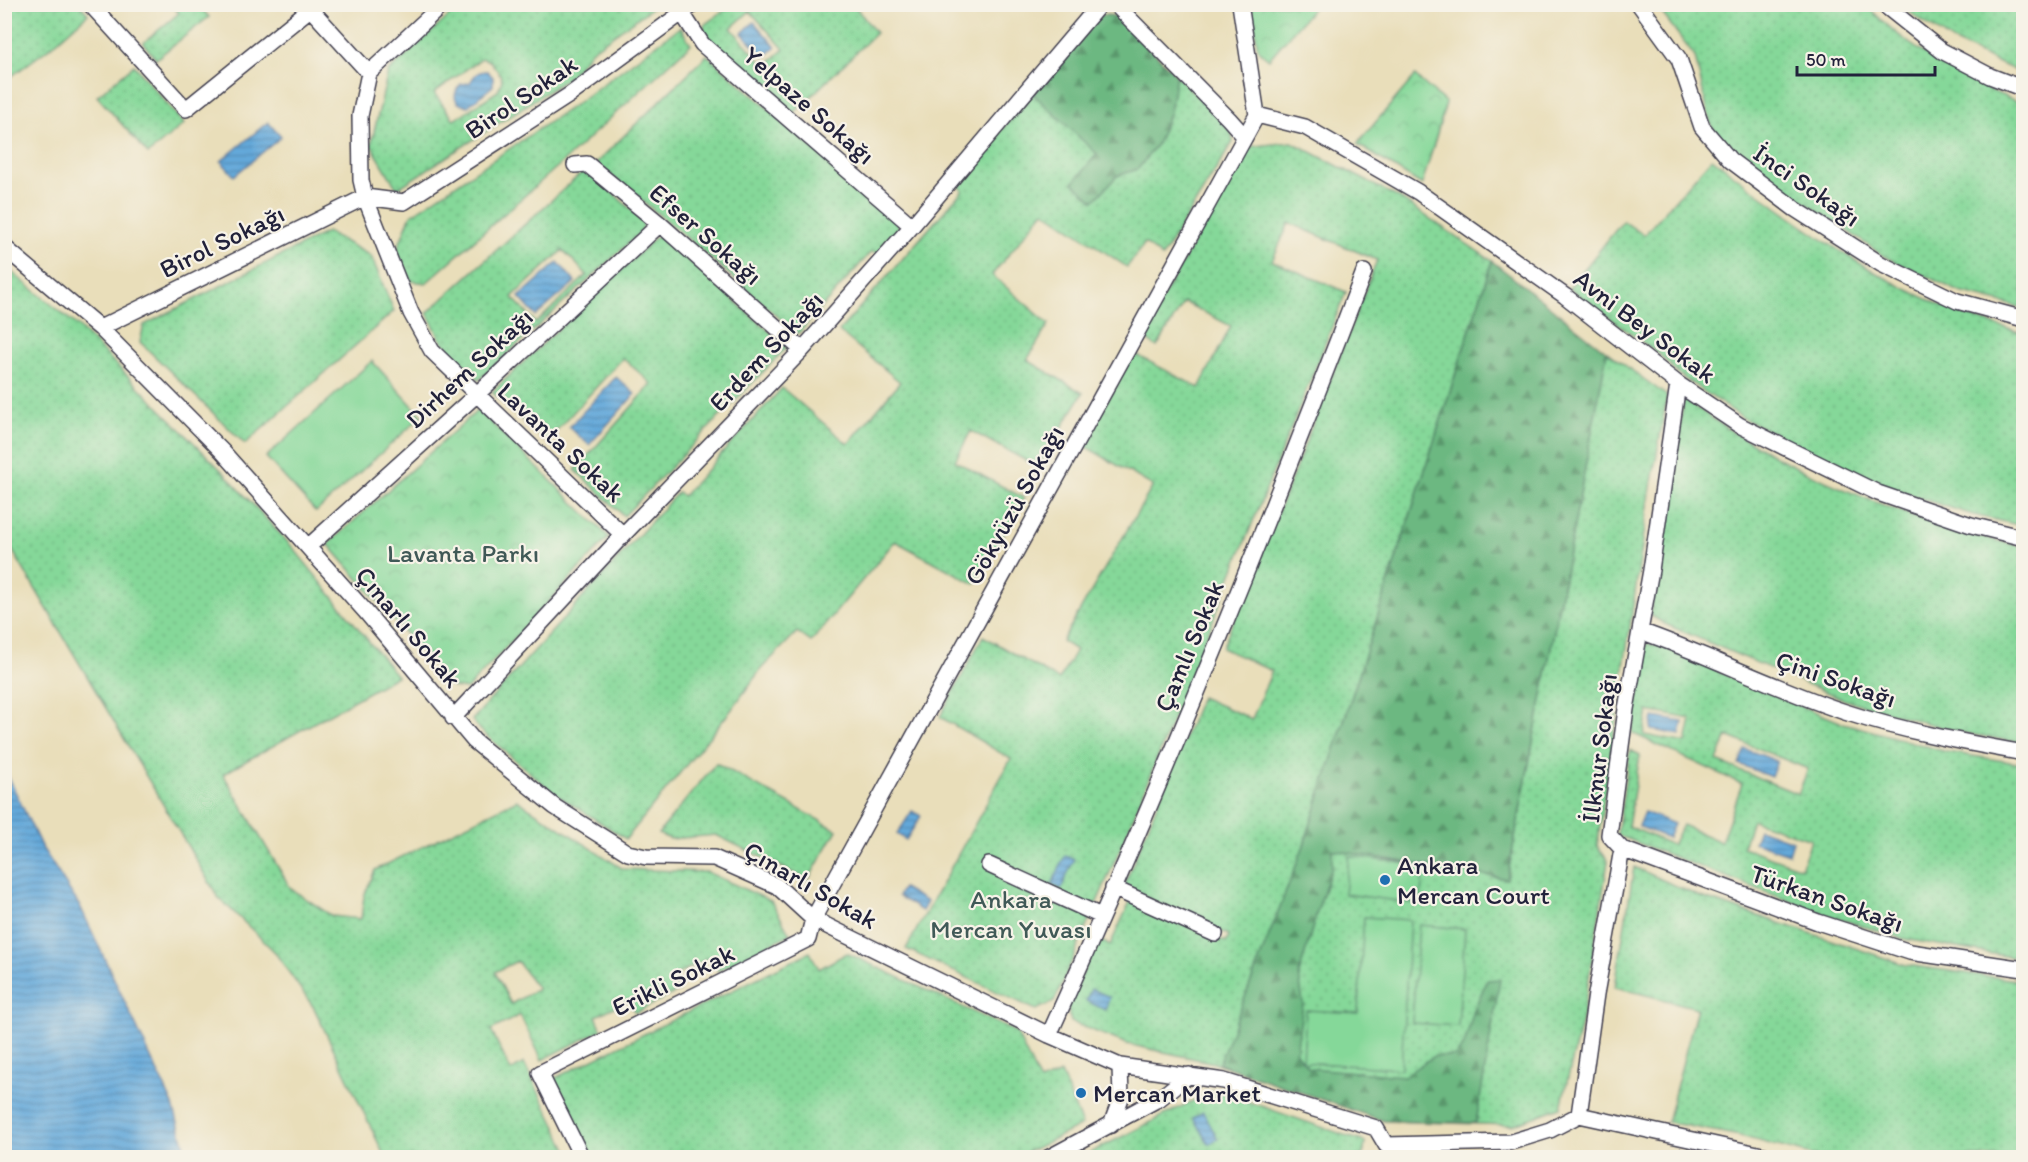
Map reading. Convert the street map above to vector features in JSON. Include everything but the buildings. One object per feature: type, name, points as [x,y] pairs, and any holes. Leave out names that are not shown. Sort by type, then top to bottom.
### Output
[{"type":"street","points":[[90,4],[186,108],[308,7],[369,72],[443,4]]},
{"type":"street","name":"Erdem Sokağı","points":[[453,718],[623,535],[802,350],[912,226],[1100,4]]},
{"type":"street","points":[[1115,4],[1229,118],[1245,137]]},
{"type":"street","points":[[1240,4],[1257,115]]},
{"type":"street","name":"İnci Sokağı","points":[[1639,4],[1679,59],[1702,127],[1730,160],[1795,209],[1881,264],[1957,301],[2024,320]]},
{"type":"street","points":[[1883,4],[1942,51],[1990,76],[2024,89]]},
{"type":"street","name":"Yelpaze Sokağı","points":[[688,9],[702,44],[912,226]]},
{"type":"street","name":"Birol Sokak","points":[[365,197],[404,202],[572,94],[688,9]]},
{"type":"street","name":"Lavanta Sokak","points":[[369,72],[360,116],[361,180],[365,197],[411,314],[432,351],[623,535]]},
{"type":"street","name":"Gökyüzü Sokağı","points":[[813,919],[1257,115]]},
{"type":"street","name":"Avni Bey Sokak","points":[[1257,115],[1305,127],[1418,192],[1565,296],[1678,384],[1739,425],[1878,493],[1971,525],[2024,538]]},
{"type":"street","name":"Efser Sokağı","points":[[575,165],[587,164],[660,224],[802,350]]},
{"type":"street","name":"Birol Sokağı","points":[[100,328],[365,197]]},
{"type":"street","name":"Dirhem Sokağı","points":[[309,546],[660,224]]},
{"type":"street","name":"Çınarlı Sokak","points":[[4,247],[100,328],[223,452],[309,546],[474,741],[546,800],[628,853],[646,856],[714,858],[777,886],[813,919],[1049,1035],[1120,1066],[1224,1081],[1376,1128],[1384,1151],[1511,1142],[1550,1130],[1579,1114]]},
{"type":"street","name":"Çamlı Sokak","points":[[1049,1035],[1287,472],[1364,272]]},
{"type":"street","name":"İlknur Sokağı","points":[[1579,1114],[1596,994],[1622,849],[1609,835],[1626,709],[1678,384]]},
{"type":"street","name":"Çini Sokağı","points":[[1640,631],[1681,645],[1844,712],[1954,741],[2024,753]]},
{"type":"street","name":"Türkan Sokağı","points":[[1622,849],[1818,922],[1910,952],[2024,969]]},
{"type":"street","points":[[989,865],[1101,916]]},
{"type":"street","points":[[1113,888],[1215,934]]},
{"type":"street","name":"Erikli Sokak","points":[[582,1158],[540,1073],[808,939],[813,919]]},
{"type":"street","points":[[1111,1125],[1121,1098],[1120,1066]]},
{"type":"street","points":[[1047,1158],[1160,1098],[1189,1075]]},
{"type":"street","points":[[1579,1114],[1776,1158]]},
{"type":"green space","points":[[5,4],[80,5],[88,14],[52,46],[5,81]]},
{"type":"green space","points":[[462,4],[656,5],[591,51],[570,77],[397,189],[371,145],[388,72]],"holes":[[[482,58],[490,61],[502,80],[498,91],[454,120],[434,93]]]},
{"type":"green space","points":[[853,4],[876,33],[793,114],[704,34],[704,25],[732,5]],"holes":[[[750,11],[784,49],[765,66],[731,28]]]},
{"type":"green space","points":[[1251,4],[1316,5],[1269,59],[1258,50]]},
{"type":"green space","points":[[172,5],[198,5],[209,17],[156,59],[143,43],[179,13]]},
{"type":"green space","points":[[1656,5],[1866,5],[1901,36],[1939,63],[1980,86],[2023,104],[2023,308],[1960,292],[1887,258],[1734,154],[1711,126],[1695,57]]},
{"type":"green space","points":[[1899,5],[2023,5],[2023,74],[1952,41]]},
{"type":"green space","points":[[1101,15],[1118,16],[1231,131],[1233,142],[1162,257],[1145,243],[1127,267],[1044,211],[992,275],[1049,324],[1027,360],[1083,393],[1038,467],[971,431],[955,461],[1024,498],[975,584],[895,541],[811,642],[797,632],[761,669],[732,709],[626,839],[551,791],[479,729],[472,720],[678,492],[683,496],[782,388],[848,444],[900,382],[839,331],[963,190],[955,183]]},
{"type":"green space","points":[[1101,15],[1118,16],[1176,75],[1170,112],[1157,144],[1138,169],[1117,176],[1094,201],[1073,183],[1097,154],[1033,94]]},
{"type":"green space","points":[[680,27],[691,44],[426,283],[411,281],[396,252],[411,215],[573,106]]},
{"type":"green space","points":[[707,55],[898,222],[899,232],[879,255],[872,251],[798,334],[596,163]]},
{"type":"green space","points":[[134,65],[184,124],[148,154],[97,96]]},
{"type":"green space","points":[[1415,76],[1446,103],[1422,185],[1357,144]]},
{"type":"green space","points":[[1292,142],[1401,199],[1492,261],[1304,845],[1507,879],[1607,352],[1667,396],[1650,493],[1597,846],[1608,861],[1583,1015],[1561,1107],[1512,1125],[1384,1121],[1219,1064],[1127,1044],[1071,1022],[1067,1006],[1098,940],[1110,945],[1131,900],[1226,942],[1229,935],[1123,888],[1201,697],[1252,719],[1272,671],[1222,648],[1377,260],[1289,223],[1272,261],[1346,292],[1129,828],[1054,1002],[1036,1010],[906,949],[1011,759],[940,717],[983,636],[1059,680],[1076,650],[1062,641],[1153,486],[1083,445],[1133,353],[1199,388],[1231,326],[1184,302],[1157,347],[1141,336],[1247,147]]},
{"type":"green space","points":[[1712,158],[1821,239],[1898,285],[1938,304],[2023,333],[2023,526],[1973,515],[1879,485],[1745,419],[1678,374],[1660,355],[1569,288],[1623,221],[1644,235]]},
{"type":"green space","points":[[586,169],[645,222],[641,232],[479,380],[441,340],[427,313]],"holes":[[[563,250],[587,275],[536,323],[512,297]]]},
{"type":"green space","points":[[327,232],[371,256],[394,311],[245,444],[140,342],[144,325]]},
{"type":"green space","points":[[659,234],[787,347],[624,516],[575,470],[652,384],[623,358],[546,442],[492,392]]},
{"type":"green space","points":[[1492,261],[1607,352],[1507,879],[1332,850],[1332,867],[1299,974],[1303,1004],[1296,1053],[1309,1068],[1404,1076],[1434,1056],[1455,1056],[1464,1045],[1474,1010],[1487,980],[1500,979],[1476,1123],[1384,1121],[1219,1064],[1304,845]]},
{"type":"green space","points":[[4,266],[78,326],[226,475],[294,549],[397,676],[223,774],[291,889],[332,916],[361,919],[364,896],[375,870],[517,800],[623,869],[707,872],[771,901],[790,934],[718,971],[710,957],[672,977],[679,991],[635,1013],[628,1000],[596,1016],[602,1030],[542,1060],[520,1015],[491,1030],[511,1071],[524,1063],[571,1157],[385,1157],[314,1008],[274,951],[218,897],[5,538]],"holes":[[[517,961],[538,989],[511,1004],[495,972]]]},
{"type":"green space","points":[[372,361],[422,416],[316,512],[266,457]]},
{"type":"green space","points":[[1684,399],[1731,431],[1771,454],[1840,488],[1949,527],[2023,547],[2023,743],[1958,732],[1845,700],[1665,624],[1650,615]]},
{"type":"green space","name":"Lavanta Parkı","points":[[478,410],[609,537],[467,689],[452,687],[328,544]]},
{"type":"green space","points":[[1646,643],[1672,649],[1739,681],[1840,722],[1947,752],[2023,764],[2023,959],[1904,939],[1818,912],[1617,835],[1630,750],[1640,755],[1628,826],[1672,845],[1682,825],[1721,842],[1742,784],[1632,733]],"holes":[[[1648,711],[1691,719],[1686,743],[1644,735]],[[1727,736],[1808,769],[1798,794],[1717,761]],[[1752,820],[1811,840],[1801,868],[1743,847]]]},
{"type":"green space","points":[[716,763],[837,830],[808,880],[716,835],[670,839],[658,834]]},
{"type":"green space","name":"Ankara Mercan Court","points":[[1349,856],[1424,866],[1420,904],[1345,894]]},
{"type":"green space","points":[[1634,867],[1698,896],[1906,965],[2023,981],[2023,1157],[1819,1157],[1740,1136],[1667,1122],[1697,1008],[1615,987]]},
{"type":"green space","points":[[1364,917],[1410,920],[1401,1069],[1303,1062],[1306,1010],[1358,1013]]},
{"type":"green space","points":[[1419,925],[1465,929],[1458,1026],[1412,1023]]},
{"type":"green space","name":"Ankara Mercan Yuvası","points":[[810,952],[819,969],[847,953],[1016,1032],[1040,1082],[1061,1073],[1082,1125],[1018,1157],[592,1157],[553,1079]]},
{"type":"green space","points":[[1214,1090],[1365,1142],[1363,1157],[1080,1158]]},
{"type":"water","points":[[754,22],[776,47],[764,57],[742,33]]},
{"type":"water","points":[[487,71],[493,77],[493,86],[468,106],[459,104],[455,95],[461,84],[470,83],[477,74]]},
{"type":"water","points":[[268,122],[281,137],[234,176],[221,161]]},
{"type":"water","points":[[558,262],[575,282],[536,316],[519,297]]},
{"type":"water","points":[[616,377],[635,394],[589,445],[569,427]]},
{"type":"water","points":[[1653,717],[1683,722],[1680,735],[1651,730]]},
{"type":"water","points":[[1745,749],[1777,761],[1771,777],[1739,764]]},
{"type":"water","points":[[5,770],[41,846],[81,908],[173,1105],[188,1157],[5,1157]]},
{"type":"water","points":[[912,811],[921,816],[906,840],[897,834]]},
{"type":"water","points":[[1644,812],[1674,824],[1668,838],[1638,826]]},
{"type":"water","points":[[1759,829],[1793,841],[1789,854],[1754,842]]},
{"type":"water","points":[[1065,856],[1074,859],[1061,889],[1052,884]]},
{"type":"water","points":[[903,888],[927,902],[922,911],[898,896]]},
{"type":"water","points":[[1091,989],[1110,997],[1105,1010],[1086,1001]]},
{"type":"water","points":[[1203,1112],[1218,1139],[1209,1144],[1193,1118]]},
{"type":"place","name":"Ankara Mercan Court","points":[[1385,880]]},
{"type":"place","name":"Mercan Market","points":[[1081,1093]]}]
